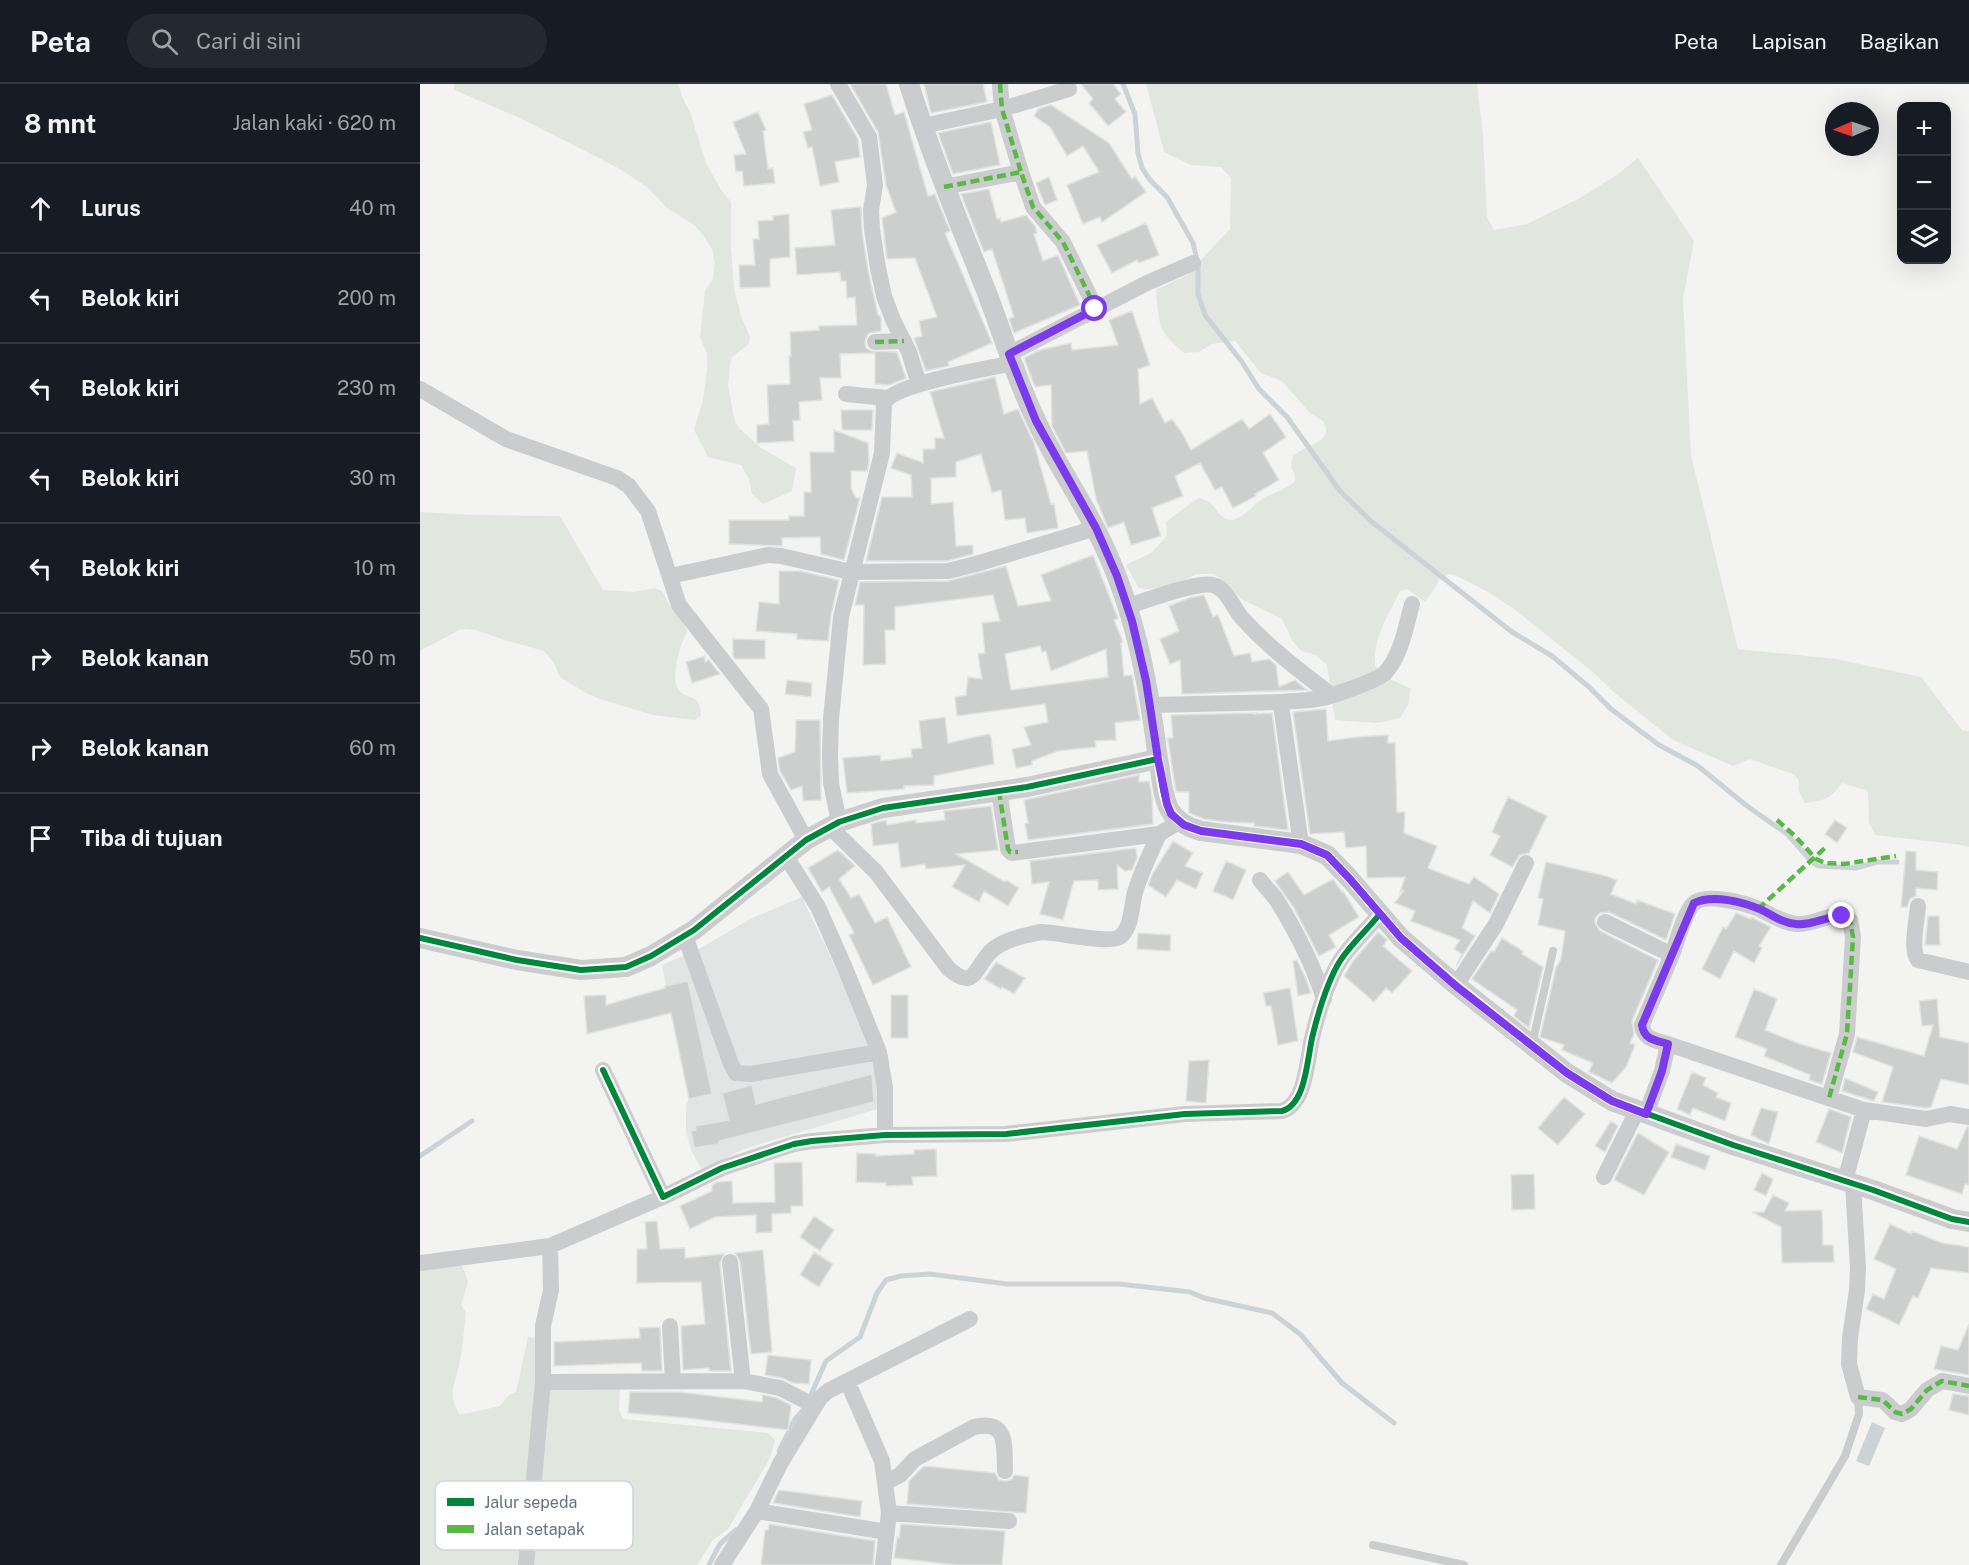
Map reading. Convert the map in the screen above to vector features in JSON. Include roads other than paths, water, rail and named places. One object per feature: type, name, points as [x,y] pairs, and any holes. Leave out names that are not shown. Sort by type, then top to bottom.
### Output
[{"type":"street","points":[[838,84],[869,137],[875,185],[871,210],[875,254],[884,296],[904,341],[919,384]]},
{"type":"street","points":[[909,84],[944,187],[1036,421],[1096,528],[1128,606],[1145,674],[1158,759],[1171,814],[1179,822],[1201,831],[1301,844],[1322,852],[1330,858],[1401,938],[1456,986],[1567,1073],[1603,1096],[1642,1112],[1952,1219],[1969,1222]]},
{"type":"street","points":[[1000,84],[1002,109],[1020,172],[1033,207],[1063,243],[1095,309]]},
{"type":"street","points":[[923,126],[1002,109],[1069,89]]},
{"type":"street","points":[[944,187],[1020,172]]},
{"type":"street","points":[[846,394],[887,398],[919,384],[1011,359],[1095,309],[1193,263]]},
{"type":"street","points":[[875,342],[904,341]]},
{"type":"street","points":[[420,389],[506,439],[617,478],[628,486],[648,511],[679,605],[760,709],[770,774],[806,840]]},
{"type":"street","points":[[887,398],[883,408],[882,453],[841,617],[831,719],[831,783],[834,824],[876,872],[948,968],[959,978],[965,979],[970,978],[978,970],[992,950],[1013,938],[1040,932],[1098,939],[1117,939],[1124,934],[1137,887],[1159,834]]},
{"type":"street","points":[[670,576],[768,555],[782,556],[851,572],[948,571],[1096,528]]},
{"type":"street","points":[[1128,606],[1200,585],[1215,586],[1225,594],[1241,617],[1275,650],[1331,695]]},
{"type":"street","points":[[1151,705],[1318,699],[1370,682],[1384,673],[1393,662],[1412,604]]},
{"type":"street","points":[[1279,702],[1301,844]]},
{"type":"street","points":[[420,938],[517,960],[581,970],[626,967],[685,936],[785,855],[834,824],[883,808],[999,791],[1158,759]]},
{"type":"street","points":[[999,791],[1008,849],[1012,853],[1159,834],[1179,822]]},
{"type":"street","points":[[785,855],[818,907],[879,1052],[885,1088],[885,1135]]},
{"type":"street","points":[[1456,986],[1496,924],[1526,863]]},
{"type":"street","points":[[1260,880],[1278,902],[1299,938],[1316,972],[1324,999]]},
{"type":"street","points":[[1829,1098],[1847,1034],[1853,937],[1850,920],[1836,916],[1816,922],[1795,924],[1778,920],[1748,905],[1718,899],[1701,900],[1691,906],[1642,1025],[1643,1033],[1647,1038],[1864,1110],[1926,1119],[1950,1114],[1969,1117]]},
{"type":"street","points":[[1918,906],[1914,950],[1918,960],[1969,972]]},
{"type":"street","points":[[420,1263],[550,1246],[663,1197],[722,1168],[794,1144],[885,1135],[1006,1134],[1185,1114],[1286,1110],[1295,1103],[1301,1089],[1312,1034],[1340,961],[1379,915]]},
{"type":"street","points":[[1605,922],[1672,956]]},
{"type":"street","points":[[685,936],[736,1073],[751,1074],[879,1052]]},
{"type":"street","points":[[1604,1177],[1642,1112],[1662,1071],[1668,1044]]},
{"type":"street","points":[[603,1070],[663,1197]]},
{"type":"street","points":[[1864,1110],[1849,1182],[1858,1268],[1849,1365],[1858,1397],[1881,1400],[1895,1412],[1902,1414],[1911,1409],[1927,1390],[1942,1381],[1969,1386]]},
{"type":"street","points":[[534,1481],[543,1382],[543,1326],[551,1290],[550,1246]]},
{"type":"street","points":[[730,1262],[743,1381]]},
{"type":"street","points":[[722,1565],[756,1511],[809,1403],[970,1319]]},
{"type":"street","points":[[670,1326],[673,1381]]},
{"type":"street","points":[[543,1382],[743,1381],[780,1388],[809,1403]]},
{"type":"street","points":[[848,1383],[882,1461],[889,1513],[883,1565]]},
{"type":"street","points":[[885,1483],[900,1475],[915,1459],[974,1427],[982,1425],[998,1429],[1000,1432],[1004,1441],[1005,1472]]},
{"type":"street","points":[[756,1511],[887,1532]]},
{"type":"street","points":[[889,1513],[1008,1521]]},
{"type":"street","points":[[526,1565],[527,1550]]},
{"type":"lane","points":[[1532,1046],[1553,951]]},
{"type":"lane","points":[[1780,1565],[1845,1456],[1860,1414],[1858,1397]]},
{"type":"lane","points":[[1373,1545],[1464,1565]]},
{"type":"waterway","points":[[1123,84],[1135,114],[1138,153],[1142,168],[1167,197],[1193,243],[1198,264],[1198,294],[1205,315],[1242,362],[1259,389],[1287,417],[1340,491],[1372,522],[1512,632],[1552,656],[1611,709],[1659,745],[1698,766],[1747,806],[1787,834],[1818,866],[1856,868],[1877,862],[1897,862]]},
{"type":"waterway","points":[[420,1156],[472,1121]]},
{"type":"waterway","points":[[779,1451],[795,1419],[805,1408],[826,1361],[860,1337],[877,1293],[886,1280],[901,1276],[930,1274],[1007,1284],[1119,1284],[1190,1292],[1204,1298],[1272,1313],[1300,1334],[1342,1383],[1394,1423]]},
{"type":"waterway","points":[[709,1565],[720,1544],[736,1530]]}]
